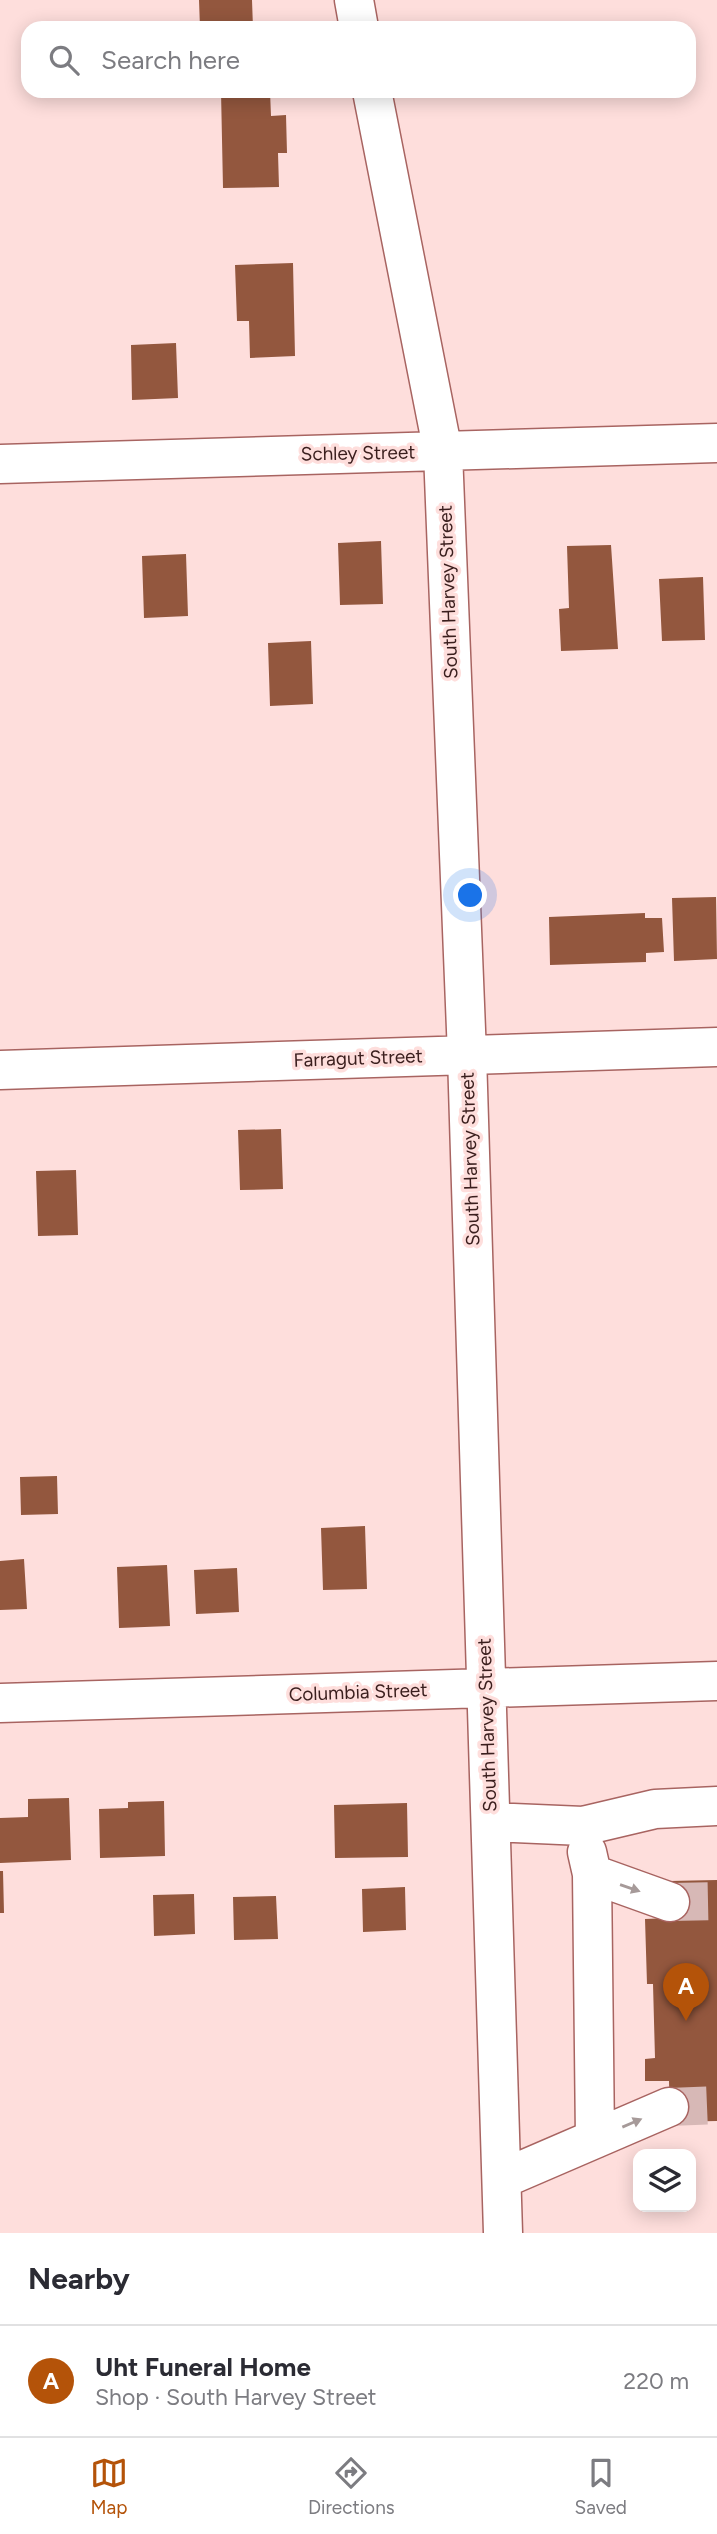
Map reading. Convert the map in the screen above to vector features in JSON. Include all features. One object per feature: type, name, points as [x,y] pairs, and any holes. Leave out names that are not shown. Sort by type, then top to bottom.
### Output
[{"type":"street","points":[[354,0],[358,21]]},
{"type":"street","name":"South Harvey Street","points":[[373,98],[443,452],[467,1055],[503,2233]]},
{"type":"street","name":"Schley Street","points":[[0,464],[717,443]]},
{"type":"street","name":"Farragut Street","points":[[0,1070],[717,1047]]},
{"type":"street","name":"Columbia Street","points":[[0,1703],[717,1681]]},
{"type":"street","points":[[491,1822],[583,1826],[655,1809],[717,1806]]},
{"type":"street","points":[[583,1826],[592,1874],[595,2139]]},
{"type":"street","points":[[592,1874],[670,1902]]},
{"type":"street","points":[[502,2179],[669,2107]]},
{"type":"building","points":[[199,0],[252,0],[253,21],[200,21]]},
{"type":"building","points":[[221,98],[270,98],[271,116],[286,115],[287,153],[278,153],[279,187],[223,188]]},
{"type":"building","points":[[293,263],[295,356],[250,358],[249,321],[237,321],[235,265]]},
{"type":"building","points":[[176,343],[178,398],[132,400],[131,345]]},
{"type":"building","points":[[381,541],[383,604],[340,605],[338,543]]},
{"type":"building","points":[[611,545],[618,649],[561,651],[559,609],[569,608],[567,546]]},
{"type":"building","points":[[186,554],[188,616],[144,618],[142,556]]},
{"type":"building","points":[[703,577],[705,640],[662,641],[659,579]]},
{"type":"building","points":[[311,641],[313,704],[270,706],[268,643]]},
{"type":"building","points":[[716,897],[717,959],[674,961],[672,898]]},
{"type":"building","points":[[645,913],[645,918],[662,918],[664,952],[646,953],[646,962],[550,965],[549,917]]},
{"type":"building","points":[[281,1129],[283,1189],[240,1190],[238,1130]]},
{"type":"building","points":[[76,1170],[78,1235],[38,1236],[36,1171]]},
{"type":"building","points":[[57,1476],[58,1514],[21,1515],[20,1477]]},
{"type":"building","points":[[365,1526],[367,1589],[323,1590],[321,1528]]},
{"type":"building","points":[[24,1559],[27,1609],[0,1610],[0,1561]]},
{"type":"building","points":[[167,1565],[170,1626],[119,1628],[117,1567]]},
{"type":"building","points":[[237,1568],[239,1612],[196,1614],[194,1570]]},
{"type":"building","points":[[69,1798],[71,1860],[0,1863],[0,1818],[28,1817],[28,1799]]},
{"type":"building","points":[[164,1801],[165,1856],[100,1858],[99,1809],[128,1808],[128,1802]]},
{"type":"building","points":[[407,1803],[408,1857],[335,1858],[334,1805]]},
{"type":"building","points":[[0,1871],[3,1871],[4,1913],[0,1913]]},
{"type":"building","points":[[717,1880],[717,2121],[670,2122],[669,2081],[645,2081],[645,2059],[655,2058],[653,1984],[647,1984],[645,1919],[670,1918],[669,1881]]},
{"type":"building","points":[[405,1887],[406,1930],[363,1932],[362,1889]]},
{"type":"building","points":[[194,1894],[195,1934],[154,1936],[153,1895]]},
{"type":"building","points":[[276,1896],[278,1939],[234,1940],[233,1897]]},
{"type":"tunnel","points":[[670,1902],[717,1901]]},
{"type":"tunnel","points":[[669,2107],[717,2105]]},
{"type":"place","name":"Uht Funeral Home","points":[[686,2021]]}]
